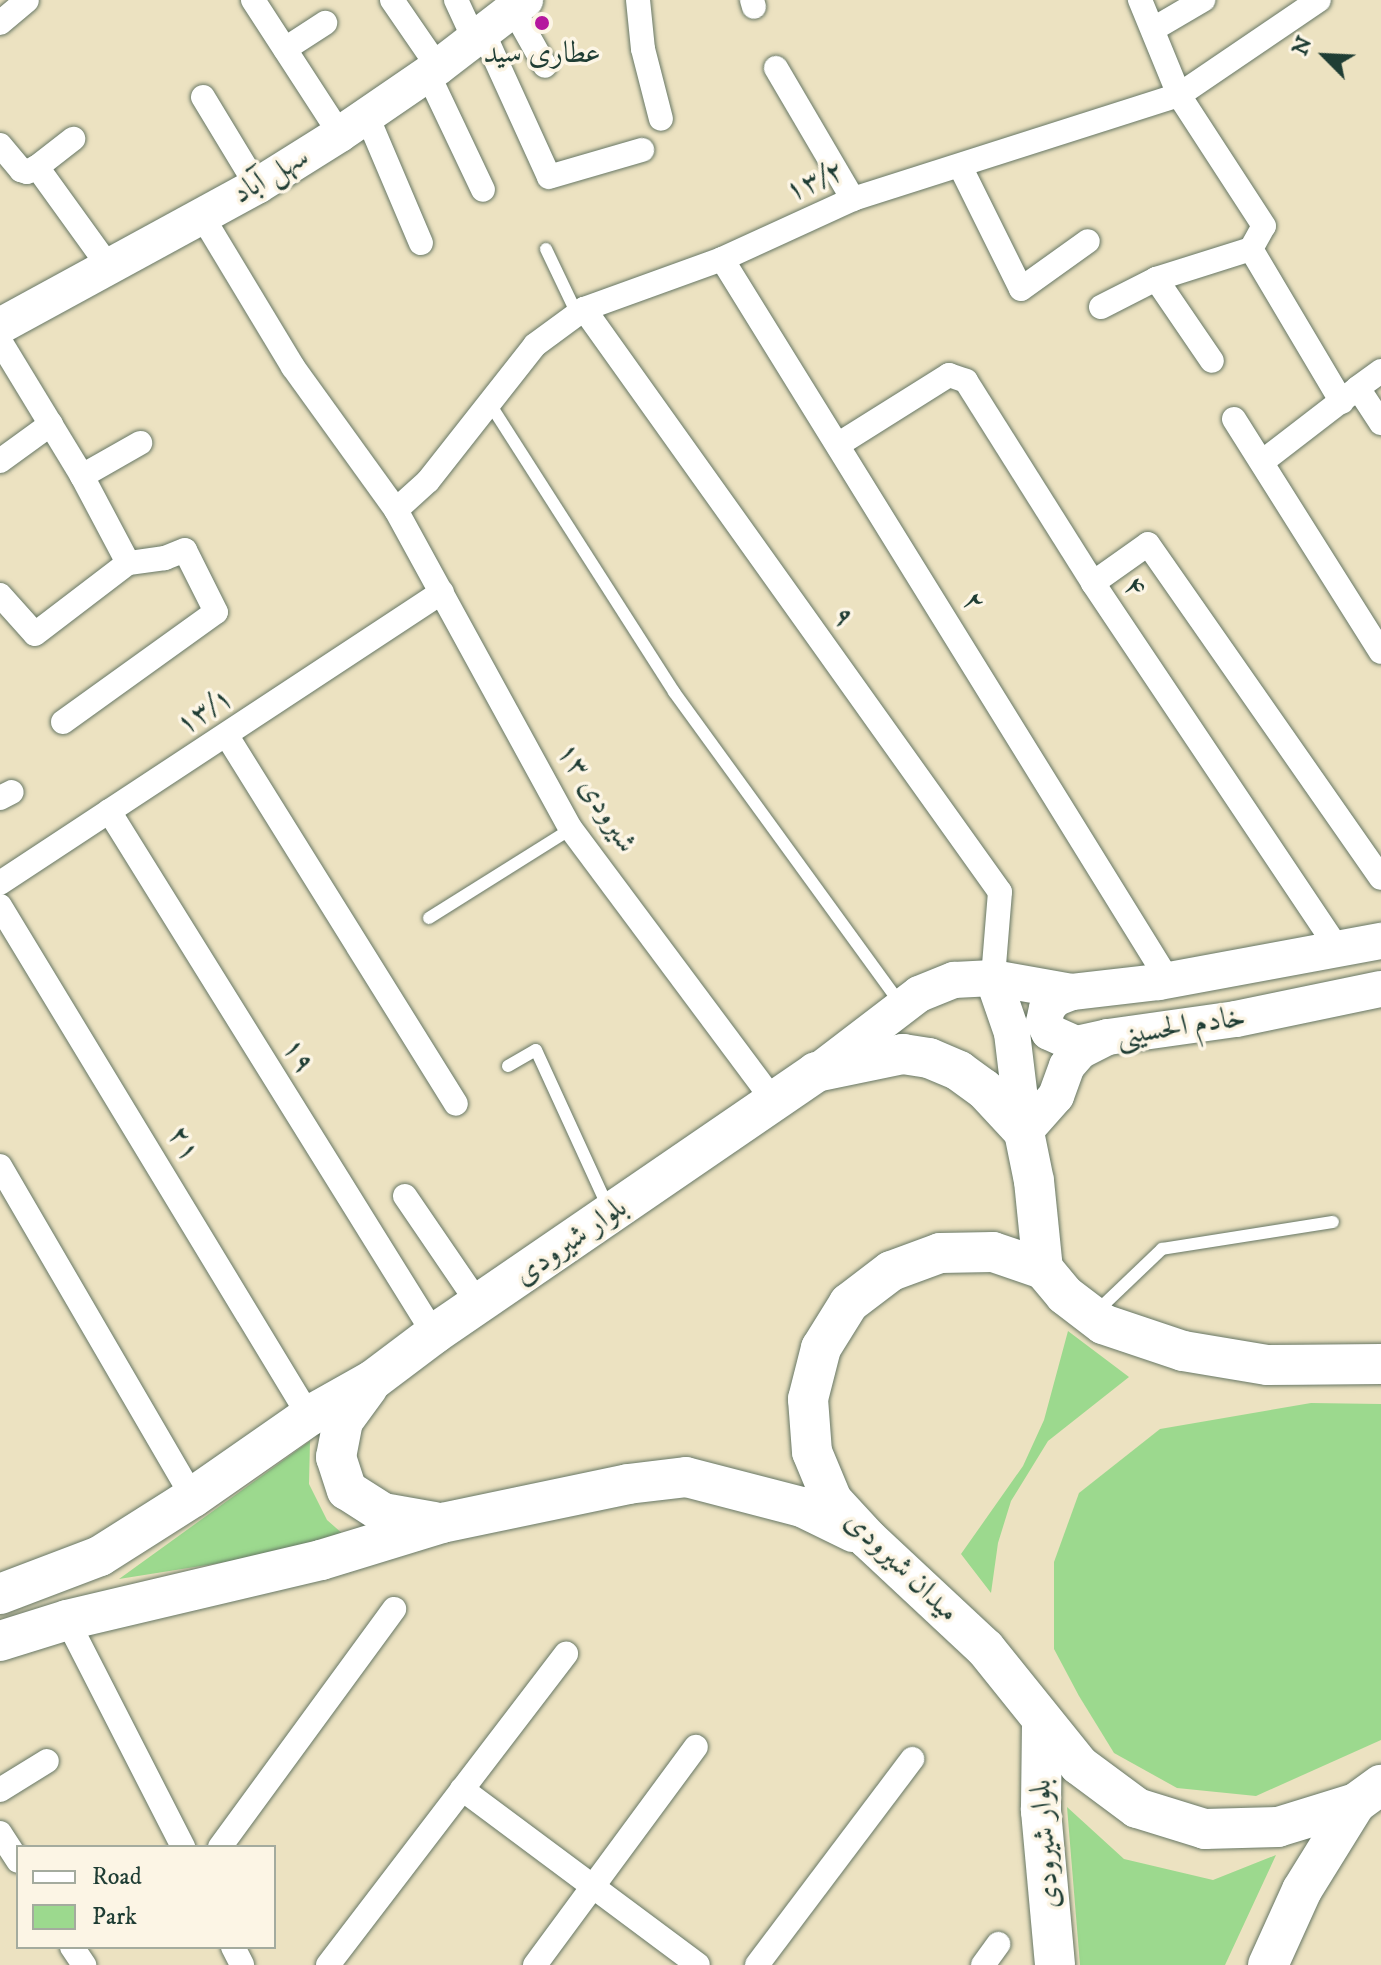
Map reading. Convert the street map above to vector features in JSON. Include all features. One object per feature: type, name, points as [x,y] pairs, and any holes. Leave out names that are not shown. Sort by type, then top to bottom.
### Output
[{"type":"main road","name":"سهل آباد","points":[[0,326],[257,186],[433,71],[519,5]]},
{"type":"main road","name":"خادم الحسینی","points":[[816,1072],[919,994],[954,980],[993,978],[1072,992],[1168,980],[1381,941]]},
{"type":"main road","points":[[993,978],[1012,1033],[1024,1132],[1034,1181],[1043,1269]]},
{"type":"main road","name":"خادم الحسینی","points":[[1024,1132],[1056,1096],[1067,1066],[1080,1051],[1108,1037],[1236,1019],[1381,989]]},
{"type":"main road","points":[[1072,992],[1056,998],[1047,1008],[1044,1022],[1049,1032],[1076,1044],[1108,1037]]},
{"type":"main road","name":"بلوار شیرودی","points":[[0,1594],[100,1556],[193,1497],[309,1416],[373,1380],[434,1334],[480,1306],[816,1072],[903,1054],[929,1058],[959,1071],[984,1089],[1024,1132]]},
{"type":"main road","name":"میدان شیرودی","points":[[1368,1794],[1278,1827],[1205,1829],[1137,1808],[1079,1765],[1042,1723],[985,1648],[868,1539],[832,1500],[812,1452],[808,1399],[821,1348],[849,1303],[891,1271],[940,1253],[993,1252],[1043,1269],[1065,1295],[1103,1324],[1183,1351],[1267,1365],[1381,1364]]},
{"type":"main road","points":[[373,1380],[343,1421],[336,1457],[347,1490],[383,1513],[442,1523]]},
{"type":"main road","points":[[0,1641],[67,1620],[321,1560],[442,1523],[628,1484],[686,1477],[802,1507],[868,1539]]},
{"type":"main road","name":"بلوار شیرودی","points":[[1042,1723],[1041,1811],[1055,1965]]},
{"type":"main road","points":[[1268,1965],[1302,1890],[1368,1794]]},
{"type":"street","points":[[0,23],[27,0]]},
{"type":"street","points":[[253,0],[285,49],[354,125],[421,243]]},
{"type":"street","points":[[392,0],[433,71],[483,190]]},
{"type":"street","points":[[456,0],[479,36],[549,177],[642,150]]},
{"type":"street","points":[[638,0],[643,49],[661,119]]},
{"type":"street","points":[[1101,307],[1156,279],[1251,249],[1264,226],[1179,95],[1155,28],[1140,0]]},
{"type":"street","points":[[1155,28],[1203,0]]},
{"type":"street","name":"۱۳/۲","points":[[396,510],[428,481],[535,345],[580,311],[722,259],[853,199],[1179,95],[1319,0]]},
{"type":"street","points":[[519,5],[545,66]]},
{"type":"street","points":[[285,49],[325,23]]},
{"type":"street","points":[[776,68],[853,199]]},
{"type":"street","points":[[203,97],[257,186]]},
{"type":"street","points":[[0,145],[21,170],[27,172],[73,139]]},
{"type":"street","points":[[960,166],[1021,289],[1088,241]]},
{"type":"street","points":[[37,167],[109,267]]},
{"type":"street","name":"شیرودی ۱۳","points":[[202,216],[293,367],[396,510],[571,829],[773,1100]]},
{"type":"street","points":[[1251,249],[1363,385],[1381,423]]},
{"type":"street","name":"۲","points":[[722,259],[1168,980]]},
{"type":"street","points":[[1156,279],[1212,361]]},
{"type":"street","name":"۹","points":[[580,311],[1000,892],[993,978]]},
{"type":"street","points":[[0,341],[82,476],[128,563]]},
{"type":"street","name":"۴","points":[[839,444],[949,375],[966,381],[1093,583],[1338,949]]},
{"type":"street","points":[[1262,462],[1363,385]]},
{"type":"street","points":[[1234,419],[1381,652]]},
{"type":"street","points":[[0,461],[51,424]]},
{"type":"street","points":[[82,476],[140,443]]},
{"type":"street","points":[[1093,583],[1148,544],[1381,878]]},
{"type":"street","points":[[0,595],[29,631],[35,634],[128,563],[165,558],[185,550],[216,612],[63,722]]},
{"type":"street","name":"۱۳/۱","points":[[0,883],[442,592]]},
{"type":"street","points":[[227,736],[456,1104]]},
{"type":"street","name":"۱۹","points":[[109,811],[434,1334]]},
{"type":"street","name":"۲۱","points":[[0,906],[309,1416]]},
{"type":"street","points":[[0,1166],[193,1497]]},
{"type":"street","points":[[405,1196],[480,1306]]},
{"type":"street","points":[[221,1845],[394,1609]]},
{"type":"street","points":[[67,1620],[182,1845]]},
{"type":"street","points":[[328,1965],[566,1654]]},
{"type":"street","points":[[535,1965],[696,1747]]},
{"type":"street","points":[[757,1965],[912,1759]]},
{"type":"street","points":[[0,1790],[47,1761]]},
{"type":"street","points":[[462,1789],[698,1965]]},
{"type":"street","points":[[0,1833],[16,1858]]},
{"type":"street","points":[[983,1965],[998,1944]]},
{"type":"lane","points":[[546,249],[580,311]]},
{"type":"lane","points":[[490,404],[674,692],[902,1007]]},
{"type":"lane","points":[[429,918],[571,829]]},
{"type":"lane","points":[[508,1066],[536,1050],[611,1215]]},
{"type":"lane","points":[[1092,1315],[1162,1249],[1333,1222]]},
{"type":"green space","points":[[1068,1331],[1129,1377],[1048,1441],[1011,1501],[998,1543],[991,1593],[961,1554],[1023,1466],[1044,1420]]},
{"type":"green space","points":[[1311,1403],[1381,1404],[1381,1740],[1256,1796],[1177,1788],[1114,1753],[1079,1696],[1054,1649],[1054,1562],[1079,1493],[1160,1429]]},
{"type":"green space","points":[[310,1441],[309,1484],[327,1520],[352,1542],[119,1579]]},
{"type":"green space","points":[[1067,1807],[1124,1859],[1213,1880],[1276,1855],[1225,1965],[1080,1965]]},
{"type":"place","name":"عطاری سید","points":[[542,23]]}]
